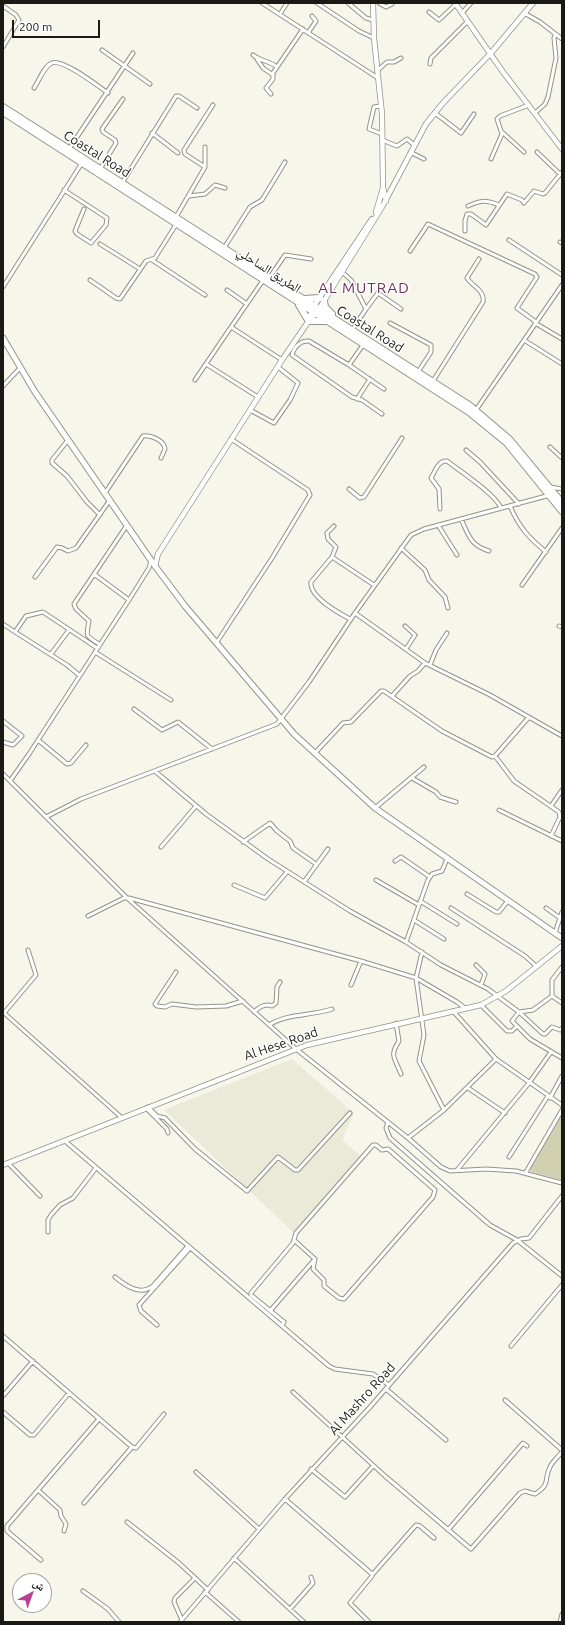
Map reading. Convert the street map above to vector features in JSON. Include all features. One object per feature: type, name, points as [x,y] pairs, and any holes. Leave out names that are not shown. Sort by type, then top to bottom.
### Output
[{"type":"highway","name":"Coastal Road","points":[[3,107],[122,183],[176,220],[224,248],[267,278],[303,299],[315,310],[336,320],[476,410],[509,439],[562,503]]},
{"type":"highway","name":"الطريق الساحلي","points":[[3,112],[267,278],[297,302],[315,310],[327,321],[483,422],[508,443],[562,511]]},
{"type":"highway","points":[[303,299],[322,299],[325,307],[336,320]]},
{"type":"highway","points":[[297,302],[308,321],[327,321]]},
{"type":"main road","points":[[3,338],[20,368],[155,566],[216,643],[281,720],[375,808],[508,902],[562,938]]},
{"type":"street","points":[[262,3],[266,4],[378,78]]},
{"type":"street","points":[[280,14],[287,3]]},
{"type":"street","points":[[317,3],[359,31],[374,38]]},
{"type":"street","points":[[348,3],[366,18],[373,20]]},
{"type":"street","points":[[373,3],[374,38],[382,134],[383,187],[385,199]]},
{"type":"street","points":[[379,3],[386,7],[392,4]]},
{"type":"street","points":[[462,12],[471,3]]},
{"type":"street","points":[[490,52],[529,3]]},
{"type":"street","points":[[155,566],[158,554],[385,199],[424,123],[533,3]]},
{"type":"street","points":[[429,12],[439,20],[456,4],[529,105],[562,147]]},
{"type":"street","points":[[3,6],[16,15],[19,20],[3,47]]},
{"type":"street","points":[[524,13],[540,22],[562,39]]},
{"type":"street","points":[[308,33],[316,21],[312,16]]},
{"type":"street","points":[[430,64],[431,58],[468,21]]},
{"type":"street","points":[[271,94],[266,88],[277,67],[303,29]]},
{"type":"street","points":[[535,113],[544,104],[548,97],[556,58],[554,38],[556,35]]},
{"type":"street","points":[[102,50],[150,84]]},
{"type":"street","points":[[69,149],[108,93],[133,53]]},
{"type":"street","points":[[253,55],[257,58],[270,62],[277,67]]},
{"type":"street","points":[[257,58],[263,68],[273,75]]},
{"type":"street","points":[[377,71],[387,62],[393,62],[401,58]]},
{"type":"street","points":[[34,88],[46,67],[50,63],[56,62],[71,68],[108,93]]},
{"type":"street","points":[[122,183],[176,96],[179,96],[197,108]]},
{"type":"street","points":[[100,169],[116,143],[115,140],[103,132],[102,129],[123,99]]},
{"type":"street","points":[[322,299],[342,272],[434,113],[442,102]]},
{"type":"street","points":[[205,167],[185,154],[184,150],[213,105]]},
{"type":"street","points":[[524,152],[502,132],[496,121],[498,117],[529,105]]},
{"type":"street","points":[[380,106],[374,107],[369,129],[382,134]]},
{"type":"street","points":[[434,113],[461,132],[474,114]]},
{"type":"street","points":[[491,159],[502,132]]},
{"type":"street","points":[[152,134],[178,153]]},
{"type":"street","points":[[382,140],[397,146],[406,139],[413,144]]},
{"type":"street","points":[[152,260],[155,258],[205,167],[205,147]]},
{"type":"street","points":[[465,230],[465,222],[468,214],[471,214],[485,225],[508,194],[516,199],[522,200],[524,203],[534,191],[543,194],[561,173],[538,152]]},
{"type":"street","points":[[412,153],[424,159]]},
{"type":"street","points":[[224,248],[250,207],[262,200],[285,162]]},
{"type":"street","points":[[3,287],[82,163]]},
{"type":"street","points":[[190,196],[206,194],[215,185],[224,188]]},
{"type":"street","points":[[376,212],[383,187]]},
{"type":"street","points":[[64,190],[107,218],[106,225],[91,243],[75,231],[84,209]]},
{"type":"street","points":[[468,206],[479,200],[486,200],[499,206]]},
{"type":"street","points":[[410,251],[428,224],[535,274],[537,277],[517,308],[562,339]]},
{"type":"street","points":[[510,240],[562,276]]},
{"type":"street","points":[[100,244],[140,269]]},
{"type":"street","points":[[195,380],[247,304],[285,255],[311,259]]},
{"type":"street","points":[[433,381],[483,302],[481,293],[467,278],[479,259]]},
{"type":"street","points":[[90,280],[116,298],[120,298],[146,260],[152,260],[205,295]]},
{"type":"street","points":[[342,272],[350,280],[366,309]]},
{"type":"street","points":[[476,410],[486,399],[562,285]]},
{"type":"street","points":[[227,290],[247,304]]},
{"type":"street","points":[[352,330],[378,293],[401,309]]},
{"type":"street","points":[[390,323],[431,345],[431,352],[418,372]]},
{"type":"street","points":[[231,327],[282,360]]},
{"type":"street","points":[[382,414],[294,357],[292,353],[304,340],[309,341],[349,365],[384,389]]},
{"type":"street","points":[[524,340],[562,364]]},
{"type":"street","points":[[349,365],[363,345]]},
{"type":"street","points":[[206,364],[258,397]]},
{"type":"street","points":[[250,410],[273,423],[288,403],[298,383],[278,367]]},
{"type":"street","points":[[3,386],[20,368]]},
{"type":"street","points":[[357,399],[370,379]]},
{"type":"street","points":[[105,493],[143,436],[151,436],[163,444],[165,449],[161,458]]},
{"type":"street","points":[[348,489],[361,498],[364,497],[402,438]]},
{"type":"street","points":[[216,643],[272,558],[310,494],[308,490],[231,439]]},
{"type":"street","points":[[68,440],[52,460],[52,463],[67,476],[87,502],[100,515]]},
{"type":"street","points":[[550,447],[562,458]]},
{"type":"street","points":[[466,450],[480,462],[519,504]]},
{"type":"street","points":[[440,509],[439,489],[431,478],[440,462],[443,460],[447,461],[474,481],[498,503],[501,508]]},
{"type":"street","points":[[550,487],[562,489]]},
{"type":"street","points":[[46,817],[81,799],[131,779],[156,772],[263,730],[281,720],[309,682],[374,585],[401,548],[416,531],[550,495]]},
{"type":"street","points":[[35,576],[57,547],[68,551],[76,548],[110,500]]},
{"type":"street","points":[[510,506],[516,520],[526,535],[546,552]]},
{"type":"street","points":[[461,519],[471,541],[478,548],[489,551]]},
{"type":"street","points":[[98,646],[87,636],[85,632],[89,621],[74,606],[127,525]]},
{"type":"street","points":[[438,525],[457,555]]},
{"type":"street","points":[[334,526],[327,534],[328,538],[336,547],[332,557],[311,582],[311,585],[326,605],[350,619]]},
{"type":"street","points":[[522,585],[562,528]]},
{"type":"street","points":[[401,548],[425,570],[429,580],[445,597],[448,608]]},
{"type":"street","points":[[146,552],[153,555],[158,554]]},
{"type":"street","points":[[332,557],[374,585]]},
{"type":"street","points":[[10,781],[129,600],[149,568],[151,560]]},
{"type":"street","points":[[94,574],[129,600]]},
{"type":"street","points":[[15,632],[26,616],[41,612],[98,646]]},
{"type":"street","points":[[355,613],[425,663],[529,717],[562,736]]},
{"type":"street","points":[[3,624],[51,654],[79,675]]},
{"type":"street","points":[[405,626],[414,636],[406,648]]},
{"type":"street","points":[[51,654],[70,630]]},
{"type":"street","points":[[430,665],[436,650],[447,633]]},
{"type":"street","points":[[95,652],[171,700]]},
{"type":"street","points":[[392,696],[410,676],[425,663]]},
{"type":"street","points":[[315,753],[344,723],[348,724],[380,692],[384,691],[442,731],[489,757],[495,756],[529,717]]},
{"type":"street","points":[[134,709],[162,730],[178,722],[212,749]]},
{"type":"street","points":[[3,721],[22,736],[13,745],[3,742]]},
{"type":"street","points":[[38,740],[68,764],[86,745]]},
{"type":"street","points":[[495,756],[514,781],[559,812],[560,817],[551,836]]},
{"type":"street","points":[[375,808],[424,767]]},
{"type":"street","points":[[156,772],[196,806],[243,842],[287,872],[350,911],[406,942],[441,965],[481,985],[519,1012],[544,1034],[552,1027],[560,1030],[562,1028]]},
{"type":"street","points":[[3,774],[127,898],[254,1012],[296,1049],[408,1138],[445,1170],[486,1169],[526,1172],[562,1183]]},
{"type":"street","points":[[412,778],[436,792],[440,798],[456,802]]},
{"type":"street","points":[[551,806],[562,790]]},
{"type":"street","points":[[161,847],[196,806]]},
{"type":"street","points":[[499,810],[562,840]]},
{"type":"street","points":[[243,842],[270,823],[277,831],[290,841],[293,848],[316,864]]},
{"type":"street","points":[[304,882],[328,849]]},
{"type":"street","points":[[395,861],[401,857],[430,877]]},
{"type":"street","points":[[406,942],[430,877],[432,874],[441,872],[447,859]]},
{"type":"street","points":[[234,885],[265,898],[287,872]]},
{"type":"street","points":[[376,880],[457,924]]},
{"type":"street","points":[[467,894],[496,912],[499,912],[508,902]]},
{"type":"street","points":[[88,916],[127,898],[361,961],[416,978],[465,1008]]},
{"type":"street","points":[[451,908],[525,956],[536,966]]},
{"type":"street","points":[[546,908],[560,918]]},
{"type":"street","points":[[555,933],[562,912]]},
{"type":"street","points":[[414,920],[444,938]]},
{"type":"street","name":"Al Hese Road","points":[[5,1164],[296,1049],[396,1023],[481,1005],[498,996],[562,946]]},
{"type":"street","points":[[28,950],[36,976],[3,1012],[121,1117]]},
{"type":"street","points":[[422,952],[416,978],[420,1018],[424,1035],[419,1061],[444,1110]]},
{"type":"street","points":[[351,985],[361,961]]},
{"type":"street","points":[[476,964],[485,974],[481,985]]},
{"type":"street","points":[[552,996],[552,980],[562,967]]},
{"type":"street","points":[[176,972],[156,1004],[157,1006],[165,1007],[172,1004],[196,1007],[226,1006],[243,1001]]},
{"type":"street","points":[[254,1012],[259,1007],[269,1004],[272,1006],[276,1003],[277,987],[280,982]]},
{"type":"street","points":[[552,996],[562,1003]]},
{"type":"street","points":[[552,996],[533,1010],[519,1012],[512,1021],[516,1027],[530,1039],[562,1058]]},
{"type":"street","points":[[481,1005],[507,1031],[512,1031],[516,1027]]},
{"type":"street","points":[[269,1025],[286,1016],[323,1012],[332,1009]]},
{"type":"street","points":[[453,1011],[496,1059],[562,1105]]},
{"type":"street","points":[[396,1023],[399,1041],[394,1047],[393,1053],[401,1074]]},
{"type":"street","points":[[456,1170],[505,1113],[551,1052]]},
{"type":"street","points":[[408,1138],[444,1110],[496,1059]]},
{"type":"street","points":[[509,1157],[562,1076]]},
{"type":"street","points":[[468,1088],[505,1113]]},
{"type":"street","points":[[147,1108],[157,1116],[165,1118],[195,1149],[247,1191],[278,1157],[295,1170],[298,1170],[350,1113]]},
{"type":"street","points":[[147,1108],[167,1129],[168,1133]]},
{"type":"street","points":[[526,1172],[562,1110]]},
{"type":"street","points":[[388,1122],[386,1126],[388,1135],[395,1142],[490,1225],[517,1240],[562,1276]]},
{"type":"street","points":[[65,1141],[329,1366],[335,1369],[373,1374],[389,1386]]},
{"type":"street","points":[[282,1326],[284,1322],[251,1294],[294,1240],[296,1233],[374,1145],[381,1149],[388,1149],[435,1189],[436,1192],[433,1197],[345,1298],[339,1298],[324,1286],[324,1280],[313,1269],[315,1259]]},
{"type":"street","points":[[5,1164],[40,1196]]},
{"type":"street","points":[[48,1232],[48,1220],[51,1215],[60,1206],[73,1198],[96,1168]]},
{"type":"street","name":"Al Mashro Road","points":[[181,1621],[285,1498],[389,1386],[517,1240],[529,1238],[562,1196]]},
{"type":"street","points":[[294,1240],[315,1259]]},
{"type":"street","points":[[115,1277],[131,1288],[148,1289],[153,1286],[189,1247]]},
{"type":"street","points":[[157,1325],[140,1310],[140,1305],[189,1247]]},
{"type":"street","points":[[270,1311],[315,1259]]},
{"type":"street","points":[[510,1346],[562,1285]]},
{"type":"street","points":[[3,1336],[132,1447]]},
{"type":"street","points":[[3,1396],[33,1361]]},
{"type":"street","points":[[386,1389],[446,1440]]},
{"type":"street","points":[[293,1392],[373,1466],[470,1549],[520,1493],[525,1491],[535,1494],[543,1487],[547,1482],[549,1468],[562,1451],[505,1400]]},
{"type":"street","points":[[3,1412],[33,1436],[69,1393]]},
{"type":"street","points":[[84,1503],[132,1447],[136,1448],[164,1414]]},
{"type":"street","points":[[41,1560],[6,1528],[100,1419]]},
{"type":"street","points":[[448,1530],[523,1443],[527,1446]]},
{"type":"street","points":[[311,1469],[346,1497],[373,1466]]},
{"type":"street","points":[[196,1472],[260,1529]]},
{"type":"street","points":[[38,1490],[60,1510],[61,1516],[66,1524],[64,1531]]},
{"type":"street","points":[[285,1498],[372,1575]]},
{"type":"street","points":[[127,1522],[195,1578],[206,1591],[239,1622]]},
{"type":"street","points":[[369,1622],[350,1603],[372,1575],[416,1526],[420,1526],[434,1538]]},
{"type":"street","points":[[234,1558],[304,1622]]},
{"type":"street","points":[[181,1621],[174,1602],[175,1598],[195,1578]]},
{"type":"street","points":[[290,1609],[313,1583],[310,1578]]},
{"type":"street","points":[[82,1590],[108,1609],[119,1622]]},
{"type":"street","points":[[560,1622],[562,1614]]},
{"type":"shaded area","points":[[292,1059],[354,1113],[342,1140],[363,1158],[294,1233],[164,1110]]},
{"type":"green space","points":[[562,1114],[562,1180],[531,1172],[530,1169]]},
{"type":"district","name":"AL MUTRAD","points":[[364,288]]}]
